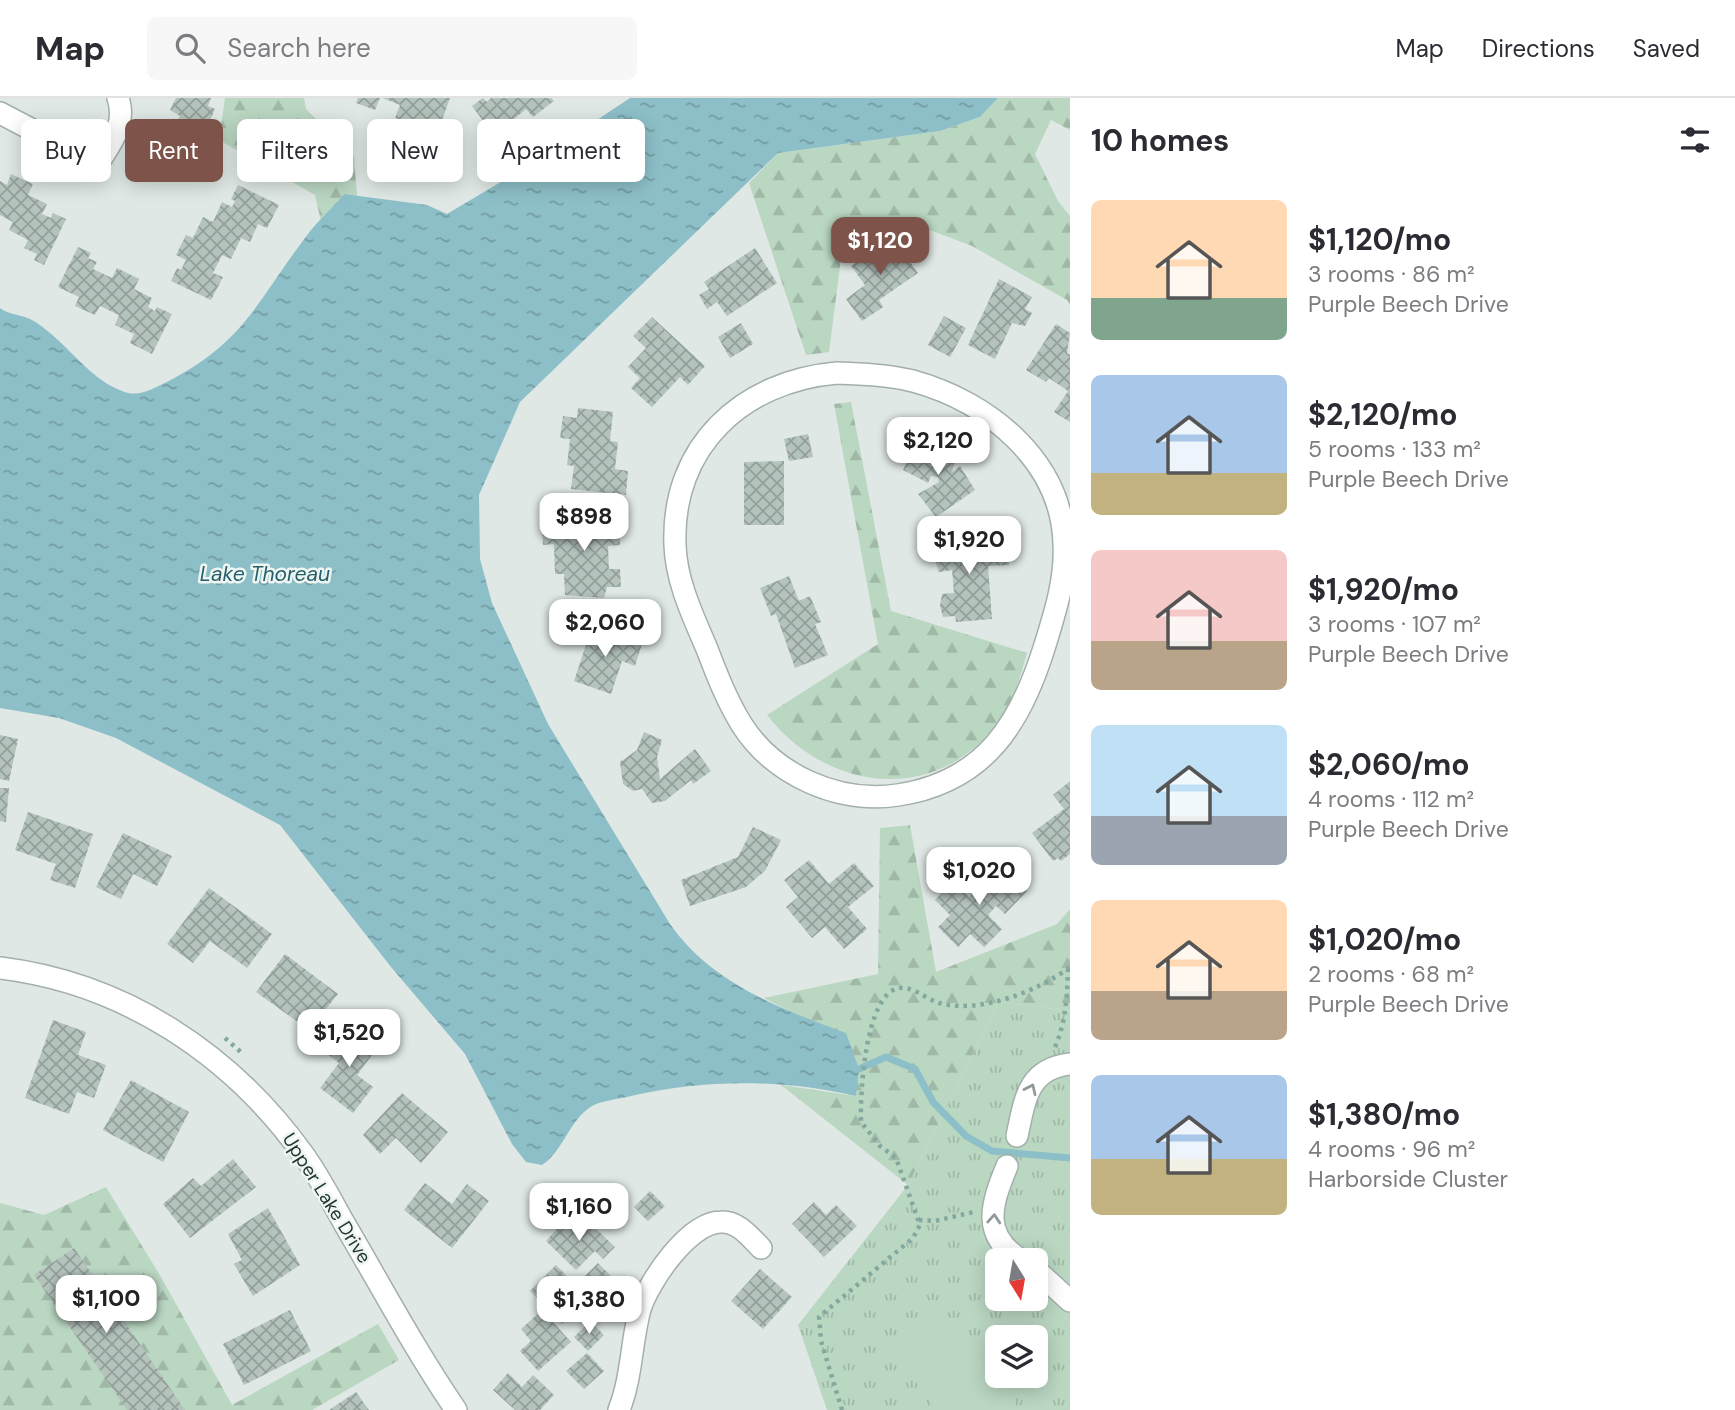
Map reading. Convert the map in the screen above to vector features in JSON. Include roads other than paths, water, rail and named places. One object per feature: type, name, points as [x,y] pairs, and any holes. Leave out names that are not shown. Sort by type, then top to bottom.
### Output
[{"type":"street","points":[[0,113],[86,158],[101,159],[116,135],[123,112],[118,98]]},
{"type":"street","points":[[823,374],[877,374],[913,381],[948,393],[982,411],[1012,434],[1032,456],[1049,483],[1060,512],[1065,543],[1061,624],[1023,707],[1003,738],[981,760],[936,785],[896,795],[867,797],[812,784],[785,769],[762,749],[743,727],[728,701],[680,578],[675,547],[675,517],[682,488],[693,461],[711,434],[756,395],[782,382],[823,374]]},
{"type":"street","name":"Upper Lake Drive","points":[[0,968],[76,984],[121,1001],[164,1024],[205,1051],[244,1084],[276,1118],[305,1157],[421,1358],[456,1410]]},
{"type":"street","points":[[1017,1136],[1034,1080],[1044,1070],[1070,1064]]},
{"type":"street","points":[[1004,1248],[999,1244],[993,1231],[998,1197],[1007,1166]]},
{"type":"street","points":[[619,1410],[629,1379],[640,1310],[663,1266],[699,1230],[707,1224],[723,1221],[737,1225],[761,1248]]},
{"type":"street","points":[[1048,1281],[1070,1301]]},
{"type":"water","name":"Lake Thoreau","points":[[630,98],[998,98],[980,117],[940,131],[778,153],[520,402],[479,495],[480,559],[492,603],[548,724],[670,924],[706,963],[749,992],[846,1033],[859,1069],[856,1096],[800,1086],[744,1083],[687,1086],[603,1102],[586,1110],[579,1117],[550,1159],[542,1165],[526,1162],[512,1144],[465,1054],[391,967],[280,825],[116,738],[59,718],[0,708],[0,308],[30,319],[42,327],[109,385],[128,393],[145,392],[193,367],[232,336],[260,302],[309,232],[344,194],[427,205],[447,214],[501,182],[645,182],[645,119],[598,119]]},
{"type":"waterway","points":[[859,1069],[886,1057],[915,1069],[933,1102],[966,1136],[992,1151],[1070,1158]]}]
